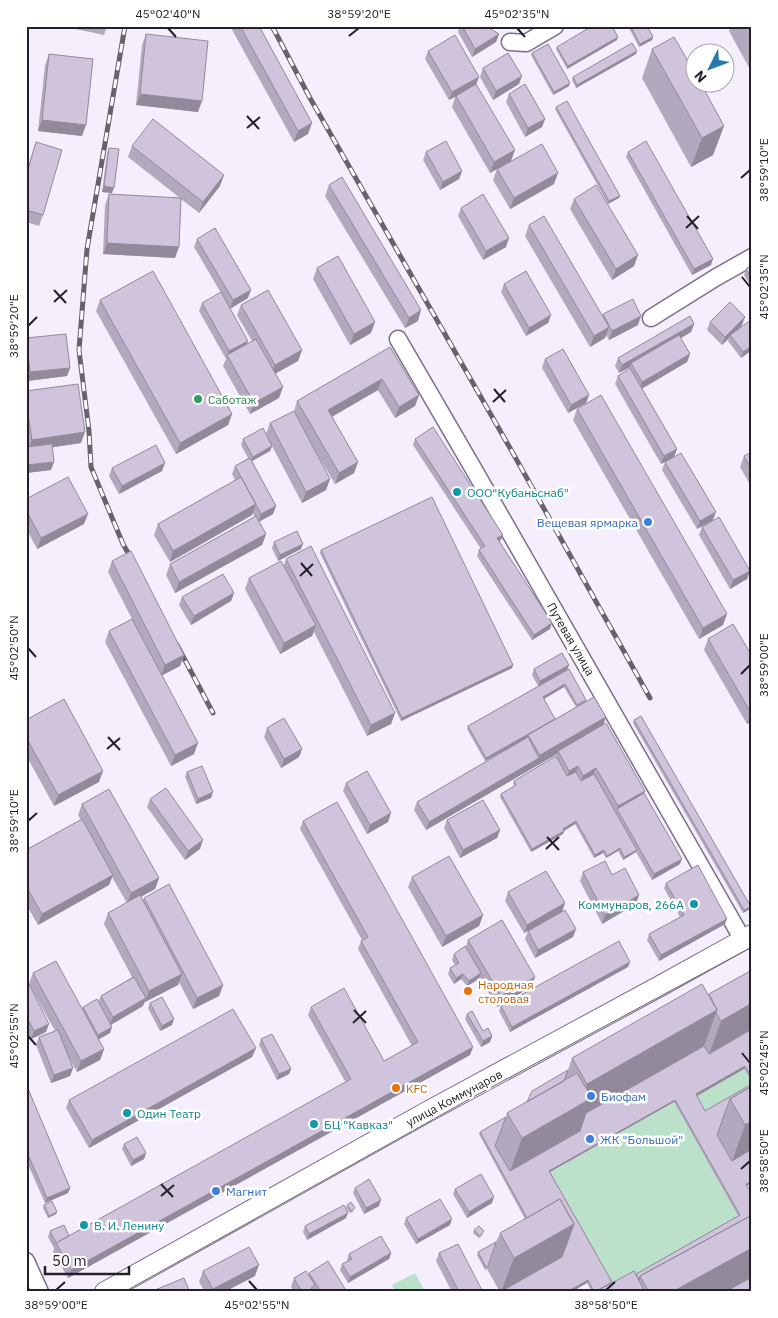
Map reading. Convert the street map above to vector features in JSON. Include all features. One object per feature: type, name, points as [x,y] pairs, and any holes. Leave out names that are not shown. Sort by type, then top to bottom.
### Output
[{"type":"main road","name":"улица Коммунаров","points":[[105,1292],[418,1117],[747,938]]},
{"type":"street","points":[[510,42],[526,43],[555,26]]},
{"type":"street","points":[[652,318],[752,257]]},
{"type":"street","name":"Путевая улица","points":[[398,339],[747,938]]},
{"type":"street","points":[[26,1261],[40,1292]]},
{"type":"green space","points":[[744,1069],[752,1082],[752,1087],[704,1113],[695,1097]]},
{"type":"green space","points":[[674,1102],[739,1218],[613,1288],[548,1173]]},
{"type":"green space","points":[[415,1273],[425,1292],[396,1292],[392,1285]]},
{"type":"building","points":[[240,26],[259,26],[312,123],[298,131]]},
{"type":"building","points":[[462,26],[486,26],[499,34],[475,49]]},
{"type":"building","points":[[592,26],[612,26],[618,37],[568,66],[557,47]]},
{"type":"building","points":[[630,26],[647,26],[653,37],[640,44]]},
{"type":"building","points":[[146,34],[208,41],[202,101],[140,94]]},
{"type":"building","points":[[455,35],[479,77],[452,92],[428,51]]},
{"type":"building","points":[[674,37],[686,58],[686,92],[705,92],[724,126],[702,138],[652,49]]},
{"type":"building","points":[[632,43],[637,51],[577,85],[573,77]]},
{"type":"building","points":[[548,44],[570,83],[554,92],[532,53]]},
{"type":"building","points":[[508,53],[522,76],[496,91],[483,68]]},
{"type":"building","points":[[49,54],[93,59],[86,125],[42,120]]},
{"type":"building","points":[[476,84],[515,150],[494,162],[456,96]]},
{"type":"building","points":[[525,84],[545,119],[528,128],[509,94]]},
{"type":"building","points":[[567,101],[620,196],[609,201],[556,107]]},
{"type":"building","points":[[153,119],[224,175],[203,202],[132,146]]},
{"type":"building","points":[[446,141],[462,171],[443,182],[426,152]]},
{"type":"building","points":[[646,141],[713,259],[694,269],[628,152]]},
{"type":"building","points":[[36,142],[62,150],[43,215],[26,210],[26,176]]},
{"type":"building","points":[[542,144],[558,173],[514,198],[497,169]]},
{"type":"building","points":[[109,148],[119,149],[114,188],[104,186]]},
{"type":"building","points":[[342,177],[421,310],[409,318],[329,185]]},
{"type":"building","points":[[596,185],[638,255],[616,269],[574,199]]},
{"type":"building","points":[[109,194],[181,198],[179,247],[107,243]]},
{"type":"building","points":[[483,194],[509,238],[486,251],[461,208]]},
{"type":"building","points":[[544,216],[609,327],[594,336],[529,225]]},
{"type":"building","points":[[215,228],[251,290],[233,300],[197,239]]},
{"type":"building","points":[[338,256],[375,322],[354,334],[317,268]]},
{"type":"building","points":[[752,265],[752,279],[746,269]]},
{"type":"building","points":[[153,271],[232,414],[180,443],[100,300]]},
{"type":"building","points":[[526,271],[551,315],[529,328],[504,284]]},
{"type":"building","points":[[268,290],[302,350],[275,365],[241,305]]},
{"type":"building","points":[[221,292],[248,341],[229,351],[202,303]]},
{"type":"building","points":[[633,299],[641,316],[612,331],[603,314]]},
{"type":"building","points":[[730,302],[745,317],[725,337],[710,322]]},
{"type":"building","points":[[690,316],[694,324],[622,365],[618,358]]},
{"type":"building","points":[[751,320],[752,346],[743,352],[730,335]]},
{"type":"building","points":[[66,334],[70,368],[30,372],[26,338]]},
{"type":"building","points":[[679,335],[690,354],[642,382],[631,363]]},
{"type":"building","points":[[256,339],[283,387],[254,403],[227,355]]},
{"type":"building","points":[[390,347],[419,395],[399,407],[382,379],[328,410],[358,462],[339,473],[297,401]]},
{"type":"building","points":[[563,349],[589,395],[571,405],[545,359]]},
{"type":"building","points":[[630,368],[677,449],[664,456],[618,376]]},
{"type":"building","points":[[78,384],[85,432],[32,440],[26,391]]},
{"type":"building","name":"Вещевая ярмарка","points":[[601,395],[727,614],[703,628],[577,409]]},
{"type":"building","points":[[294,411],[330,479],[306,492],[270,423]]},
{"type":"building","points":[[433,427],[503,535],[497,538],[552,623],[534,635],[479,550],[485,546],[415,439]]},
{"type":"building","points":[[263,428],[272,446],[253,457],[243,439]]},
{"type":"building","points":[[52,444],[54,462],[26,465],[26,447]]},
{"type":"building","points":[[156,445],[165,463],[122,486],[112,468]]},
{"type":"building","points":[[752,452],[752,470],[744,456]]},
{"type":"building","points":[[681,453],[716,512],[700,521],[665,462]]},
{"type":"building","points":[[250,458],[276,506],[261,514],[235,466]]},
{"type":"building","points":[[68,477],[88,514],[41,538],[26,510],[26,499]]},
{"type":"building","points":[[241,477],[256,504],[173,551],[158,524]]},
{"type":"building","points":[[432,497],[513,665],[402,718],[321,550]]},
{"type":"building","points":[[256,516],[266,534],[179,582],[170,564]]},
{"type":"building","points":[[719,517],[750,571],[733,580],[702,527]]},
{"type":"building","points":[[297,531],[303,544],[280,555],[274,542]]},
{"type":"building","points":[[311,546],[395,713],[371,725],[286,559]]},
{"type":"building","points":[[131,551],[184,655],[165,665],[112,561]]},
{"type":"building","points":[[281,561],[316,625],[284,643],[249,578]]},
{"type":"building","points":[[223,574],[234,593],[194,616],[182,597]]},
{"type":"building","points":[[132,619],[198,743],[175,755],[109,631]]},
{"type":"building","points":[[733,624],[752,656],[751,713],[708,639]]},
{"type":"building","points":[[562,653],[569,665],[540,681],[534,669]]},
{"type":"building","points":[[569,669],[586,700],[577,705],[565,684],[543,697],[555,719],[486,758],[468,726]]},
{"type":"building","points":[[594,697],[606,717],[540,755],[528,735]]},
{"type":"building","points":[[64,699],[103,771],[58,795],[26,737],[26,720]]},
{"type":"building","points":[[641,716],[751,907],[744,910],[634,720]]},
{"type":"building","points":[[284,718],[302,749],[284,759],[267,728]]},
{"type":"building","points":[[606,723],[645,791],[618,806],[596,768],[583,776],[578,766],[569,771],[558,751]]},
{"type":"building","points":[[528,737],[539,758],[429,822],[417,802]]},
{"type":"building","points":[[556,756],[567,776],[576,772],[581,781],[594,774],[637,850],[624,857],[620,848],[607,856],[604,850],[595,855],[576,821],[563,829],[564,831],[532,849],[501,794],[516,785],[514,781]]},
{"type":"building","points":[[202,766],[213,792],[198,799],[187,772]]},
{"type":"building","points":[[367,771],[391,813],[370,825],[346,783]]},
{"type":"building","points":[[166,788],[203,840],[188,851],[150,799]]},
{"type":"building","points":[[109,789],[159,878],[131,893],[82,804]]},
{"type":"building","points":[[644,793],[682,859],[654,874],[617,809]]},
{"type":"building","points":[[483,800],[500,830],[463,850],[447,820]]},
{"type":"building","points":[[337,802],[473,1047],[71,1270],[56,1243],[351,1079],[311,1007],[344,988],[384,1061],[418,1042],[361,941],[368,937],[303,821]]},
{"type":"building","points":[[82,819],[113,875],[42,914],[26,886],[26,850]]},
{"type":"building","points":[[449,856],[483,915],[446,936],[412,877]]},
{"type":"building","points":[[605,861],[612,875],[625,868],[639,895],[605,915],[583,872]]},
{"type":"building","name":"Коммунаров, 266А","points":[[698,865],[727,919],[661,955],[649,934],[684,915],[666,883]]},
{"type":"building","points":[[546,871],[565,903],[527,925],[508,892]]},
{"type":"building","points":[[169,884],[223,985],[197,998],[144,898]]},
{"type":"building","points":[[140,895],[182,974],[149,991],[108,913]]},
{"type":"building","points":[[565,910],[576,929],[538,950],[528,931]]},
{"type":"building","points":[[502,920],[535,977],[501,996],[468,940]]},
{"type":"building","points":[[619,941],[630,962],[512,1027],[501,1006]]},
{"type":"building","points":[[465,946],[481,973],[469,981],[463,974],[456,978],[450,968],[459,963],[454,954]]},
{"type":"building","points":[[56,961],[104,1049],[81,1061],[33,973]]},
{"type":"building","points":[[752,970],[752,1003],[721,1021],[709,994]]},
{"type":"building","points":[[134,977],[146,998],[113,1017],[101,996]]},
{"type":"building","points":[[29,984],[49,1024],[34,1031],[26,1016],[26,986]]},
{"type":"building","points":[[702,984],[717,1010],[587,1084],[572,1058]]},
{"type":"building","points":[[162,997],[174,1019],[162,1026],[150,1003]]},
{"type":"building","points":[[97,999],[112,1027],[98,1035],[83,1007]]},
{"type":"building","points":[[233,1009],[256,1048],[92,1140],[69,1100]]},
{"type":"building","points":[[472,1011],[483,1031],[488,1028],[492,1036],[483,1041],[467,1014]]},
{"type":"building","points":[[752,1029],[752,1078],[745,1066],[696,1094],[705,1111],[752,1084],[752,1086],[730,1099],[717,1135],[732,1161],[752,1149],[752,1181],[746,1184],[752,1194],[752,1215],[640,1276],[639,1280],[636,1274],[740,1215],[675,1100],[549,1171],[612,1282],[595,1292],[588,1280],[567,1292],[500,1292],[562,1257],[574,1224],[560,1199],[527,1218],[480,1132],[506,1117],[495,1146],[510,1171],[580,1131],[586,1113],[704,1046],[709,1054]]},
{"type":"building","points":[[58,1030],[73,1068],[54,1075],[39,1037]]},
{"type":"building","points":[[272,1034],[291,1069],[279,1074],[261,1039]]},
{"type":"building","points":[[568,1070],[564,1081],[527,1102],[532,1091]]},
{"type":"building","points":[[577,1073],[592,1098],[522,1138],[507,1113]]},
{"type":"building","points":[[26,1084],[70,1188],[47,1198],[26,1150]]},
{"type":"building","points":[[752,1086],[752,1121],[745,1125],[730,1099]]},
{"type":"building","points":[[137,1137],[146,1153],[133,1160],[124,1144]]},
{"type":"building","points":[[481,1174],[494,1197],[469,1212],[455,1189]]},
{"type":"building","points":[[369,1179],[381,1200],[366,1208],[355,1188]]},
{"type":"building","points":[[440,1199],[452,1219],[418,1239],[406,1218]]},
{"type":"building","points":[[560,1199],[574,1224],[514,1258],[500,1233]]},
{"type":"building","points":[[52,1201],[57,1212],[49,1216],[44,1205]]},
{"type":"building","points":[[351,1202],[355,1208],[351,1211],[347,1205]]},
{"type":"building","points":[[344,1205],[348,1213],[309,1234],[305,1226]]},
{"type":"building","points":[[752,1215],[752,1248],[672,1292],[649,1292],[640,1276]]},
{"type":"building","points":[[64,1225],[69,1236],[56,1243],[50,1231]]},
{"type":"building","points":[[479,1226],[484,1231],[480,1236],[474,1230]]},
{"type":"building","points":[[381,1236],[391,1253],[350,1277],[342,1264],[352,1259],[349,1254]]},
{"type":"building","points":[[496,1242],[488,1266],[486,1267],[478,1252]]},
{"type":"building","points":[[458,1244],[483,1292],[459,1292],[439,1253]]},
{"type":"building","points":[[249,1247],[259,1265],[213,1289],[203,1271]]},
{"type":"building","points":[[328,1261],[347,1292],[321,1292],[309,1273]]},
{"type":"building","points":[[306,1271],[315,1285],[311,1288],[313,1292],[302,1292],[294,1278]]},
{"type":"building","points":[[634,1271],[645,1292],[595,1292]]},
{"type":"building","points":[[752,1277],[752,1292],[725,1292]]},
{"type":"building","points":[[184,1278],[190,1292],[150,1292]]},
{"type":"tram line","points":[[124,1292],[475,1096],[752,947]]},
{"type":"railway","points":[[125,26],[87,249],[79,350],[89,431],[91,467],[123,544],[135,565]]},
{"type":"railway","points":[[272,26],[310,98],[650,698]]},
{"type":"railway","points":[[177,645],[213,713]]},
{"type":"place","name":"Саботаж","points":[[198,399]]},
{"type":"place","name":"ООО\"Кубаньснаб\"","points":[[457,492]]},
{"type":"place","name":"Вещевая ярмарка","points":[[648,522]]},
{"type":"place","name":"Коммунаров, 266А","points":[[694,904]]},
{"type":"place","name":"Народная столовая","points":[[468,991]]},
{"type":"place","name":"KFC","points":[[396,1088]]},
{"type":"place","name":"Биофам","points":[[591,1096]]},
{"type":"place","name":"Один Театр","points":[[127,1113]]},
{"type":"place","name":"БЦ \"Кавказ\"","points":[[314,1124]]},
{"type":"place","name":"ЖК \"Большой\"","points":[[590,1139]]},
{"type":"place","name":"Магнит","points":[[216,1191]]},
{"type":"place","name":"В. И. Ленину","points":[[84,1225]]}]
